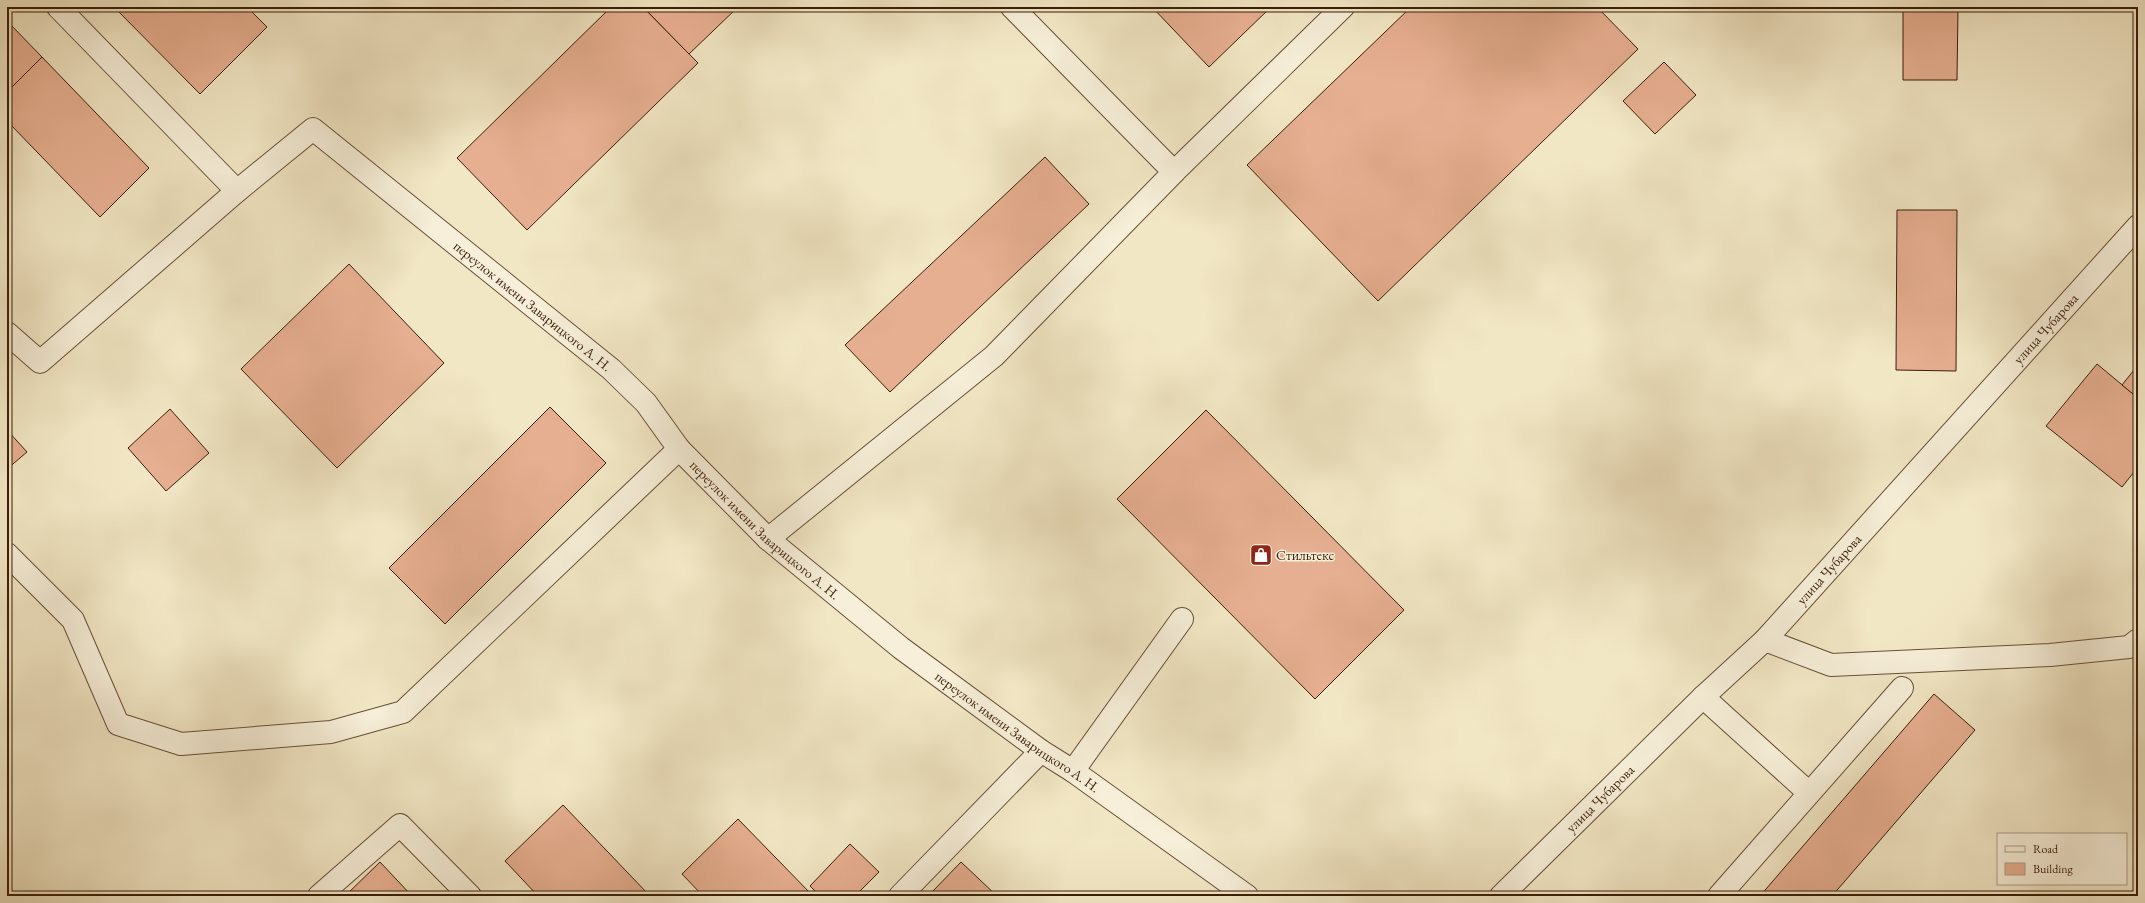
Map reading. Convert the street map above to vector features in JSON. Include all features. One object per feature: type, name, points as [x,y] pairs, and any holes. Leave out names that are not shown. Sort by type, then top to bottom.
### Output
[{"type":"street","points":[[7,333],[40,362],[237,191],[58,7]]},
{"type":"street","points":[[1012,7],[1174,172]]},
{"type":"street","points":[[768,539],[994,356],[1174,172],[1343,7]]},
{"type":"street","name":"переулок имени Заварицкого А. Н.","points":[[237,191],[313,129],[611,369],[646,403],[679,449],[768,539],[901,648],[1041,751],[1073,771],[1247,896]]},
{"type":"street","name":"улица Чубарова","points":[[1502,896],[1703,697],[1764,640],[2138,226]]},
{"type":"street","points":[[7,554],[73,620],[118,724],[181,744],[331,732],[403,712],[679,449]]},
{"type":"street","points":[[1073,771],[1182,619]]},
{"type":"street","points":[[1764,640],[1831,665],[2050,655],[2129,647],[2138,640]]},
{"type":"street","points":[[1719,896],[1902,688]]},
{"type":"street","points":[[1703,697],[1809,793]]},
{"type":"street","points":[[900,896],[1041,751]]},
{"type":"street","points":[[319,896],[400,825],[470,896]]},
{"type":"building","points":[[114,7],[247,7],[267,27],[200,94]]},
{"type":"building","points":[[611,7],[643,7],[698,63],[527,230],[457,158]]},
{"type":"building","points":[[643,7],[738,7],[689,54]]},
{"type":"building","points":[[1152,7],[1271,7],[1209,67]]},
{"type":"building","points":[[1411,7],[1597,7],[1638,49],[1378,301],[1247,165]]},
{"type":"building","points":[[1903,7],[1958,7],[1957,80],[1903,80]]},
{"type":"building","points":[[7,21],[42,57],[7,92]]},
{"type":"building","points":[[42,57],[149,168],[100,217],[7,121],[7,92]]},
{"type":"building","points":[[1664,62],[1696,95],[1655,134],[1623,101]]},
{"type":"building","points":[[7,121],[12,127],[7,132]]},
{"type":"building","points":[[1045,157],[1089,204],[890,392],[845,345]]},
{"type":"building","points":[[1897,210],[1957,210],[1956,371],[1896,370]]},
{"type":"building","points":[[349,264],[444,363],[337,468],[241,369]]},
{"type":"building","points":[[2097,364],[2138,398],[2138,467],[2122,487],[2046,426]]},
{"type":"building","points":[[2138,365],[2138,398],[2122,385]]},
{"type":"building","points":[[550,407],[606,463],[445,624],[389,568]]},
{"type":"building","points":[[170,409],[209,453],[166,491],[128,448]]},
{"type":"building","name":"Стильтекс","points":[[1206,410],[1404,610],[1315,699],[1117,499]]},
{"type":"building","points":[[7,430],[27,452],[7,469]]},
{"type":"building","points":[[1934,694],[1975,730],[1832,896],[1760,896]]},
{"type":"building","points":[[563,805],[650,896],[538,896],[505,861]]},
{"type":"building","points":[[738,819],[813,896],[703,896],[682,874]]},
{"type":"building","points":[[850,844],[879,872],[855,896],[820,896],[810,886]]},
{"type":"building","points":[[380,862],[412,896],[345,896]]},
{"type":"building","points":[[961,862],[997,896],[936,896],[932,892]]},
{"type":"place","name":"Стильтекс","points":[[1261,555]]}]
